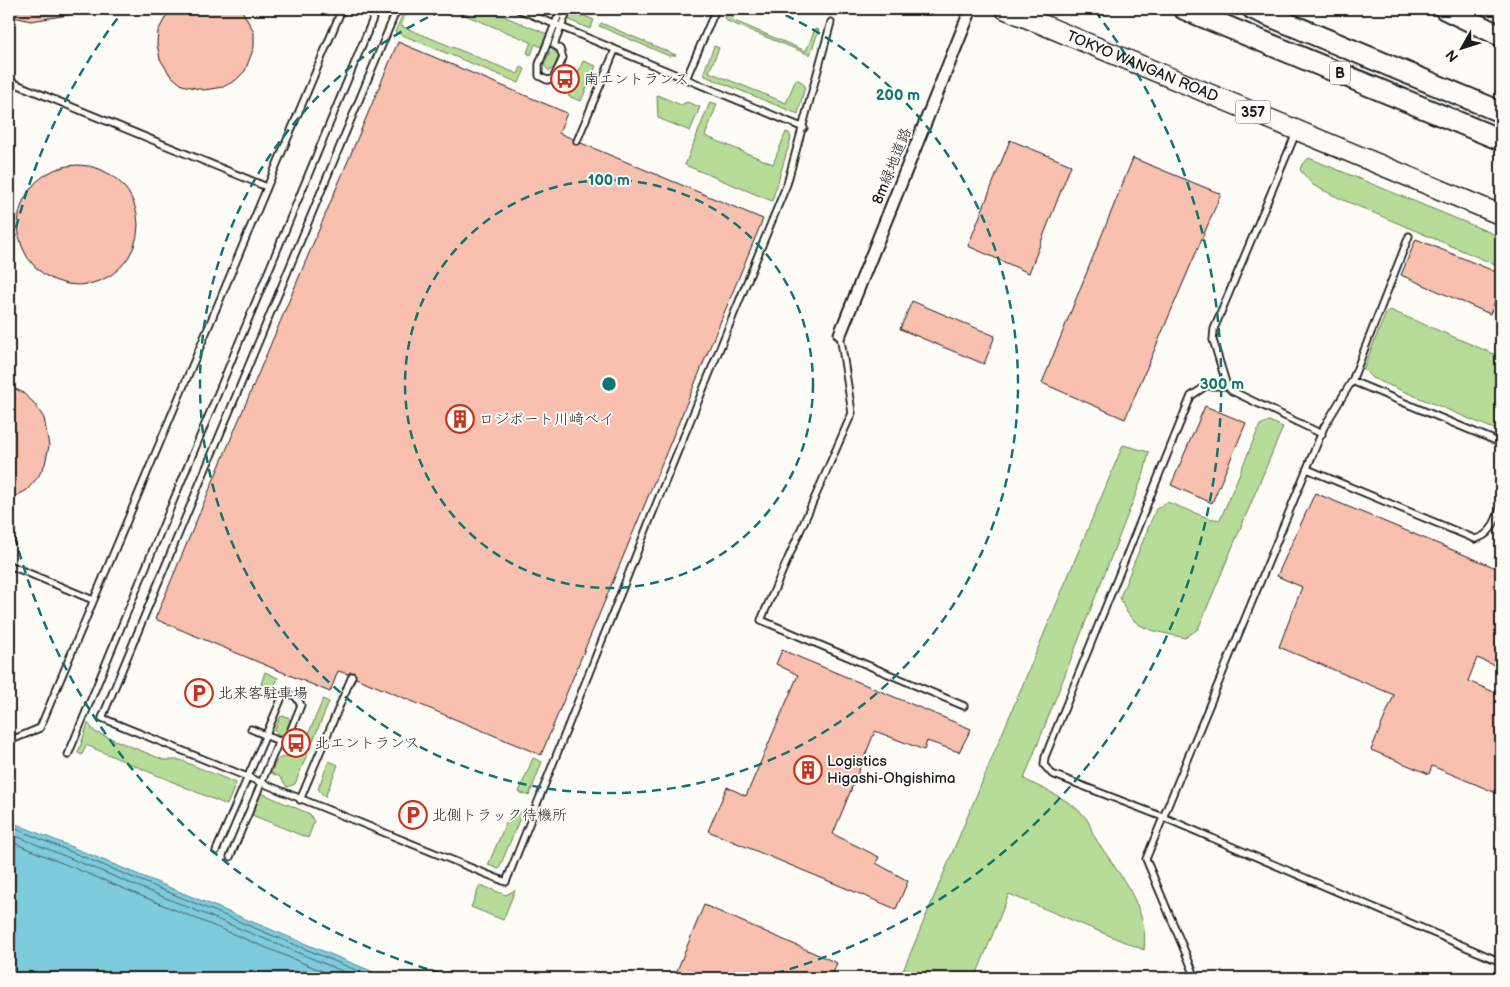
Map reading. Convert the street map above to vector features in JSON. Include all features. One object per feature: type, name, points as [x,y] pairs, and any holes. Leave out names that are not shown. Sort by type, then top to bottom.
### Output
[{"type":"highway","name":"TOKYO WANGAN ROAD","points":[[1005,9],[1501,215]]},
{"type":"highway","name":"B","points":[[1184,9],[1501,140]]},
{"type":"highway","name":"B","points":[[1253,9],[1501,112]]},
{"type":"highway","points":[[1445,9],[1501,36]]},
{"type":"highway","points":[[1454,9],[1501,28]]},
{"type":"street","name":"8m緑地道路","points":[[840,334],[971,9]]},
{"type":"lane","points":[[9,742],[40,728],[342,9]]},
{"type":"lane","points":[[68,755],[376,9]]},
{"type":"lane","points":[[397,9],[102,718],[300,800],[506,882],[655,507],[787,184],[804,128],[831,22]]},
{"type":"lane","points":[[518,9],[804,128]]},
{"type":"lane","points":[[561,9],[558,25],[554,45],[560,49],[563,58],[557,74],[553,79],[547,80],[539,76],[538,64],[558,25],[568,9]]},
{"type":"lane","points":[[686,79],[716,9]]},
{"type":"lane","points":[[577,141],[615,50]]},
{"type":"lane","points":[[9,80],[267,187]]},
{"type":"lane","points":[[1227,386],[1213,340],[1214,329],[1297,130]]},
{"type":"lane","points":[[1196,978],[1146,859],[1322,434],[1352,381],[1409,236]]},
{"type":"lane","points":[[840,334],[852,413],[762,620],[964,706]]},
{"type":"lane","points":[[1352,381],[1501,443]]},
{"type":"lane","points":[[1322,434],[1246,399],[1227,386],[1206,386],[1192,396],[1045,757],[1044,766],[1052,774],[1163,817],[1501,962]]},
{"type":"lane","points":[[1307,469],[1475,539],[1485,536],[1491,530],[1501,506]]},
{"type":"lane","points":[[9,565],[94,600]]},
{"type":"lane","points":[[300,800],[352,676]]},
{"type":"lane","points":[[216,851],[283,695],[288,693],[296,697],[301,705],[288,737],[279,741],[230,857]]},
{"type":"lane","points":[[251,729],[279,741]]},
{"type":"green space","points":[[405,9],[408,9],[401,26],[518,74],[521,67],[525,69],[519,83],[395,32]]},
{"type":"green space","points":[[450,9],[486,9],[547,34],[541,47],[535,44],[531,55],[527,53],[531,42]]},
{"type":"green space","points":[[729,9],[736,9],[732,20],[806,51],[815,29],[819,30],[810,55],[727,21],[725,17]]},
{"type":"green space","points":[[572,11],[594,20],[590,29],[569,20]]},
{"type":"green space","points":[[601,23],[676,55],[669,56],[599,26]]},
{"type":"green space","points":[[714,46],[719,48],[709,72],[786,103],[796,79],[802,82],[805,86],[798,114],[705,76],[704,72]]},
{"type":"green space","points":[[553,50],[559,55],[554,68],[549,71],[544,65],[549,53]]},
{"type":"green space","points":[[583,61],[596,66],[581,101],[568,96]]},
{"type":"green space","points":[[657,95],[681,105],[687,102],[700,107],[690,131],[658,118]]},
{"type":"green space","points":[[710,102],[717,104],[705,136],[773,164],[786,132],[789,133],[791,138],[772,201],[685,165]]},
{"type":"green space","points":[[1309,158],[1501,237],[1501,267],[1341,199],[1313,185],[1300,170],[1302,164]]},
{"type":"green space","points":[[1390,310],[1501,357],[1501,432],[1372,378],[1363,369],[1386,313]]},
{"type":"green space","points":[[1269,421],[1283,427],[1198,629],[1185,638],[1154,631],[1137,623],[1130,617],[1120,597],[1156,509],[1167,502],[1208,518],[1220,520],[1260,425]]},
{"type":"green space","points":[[1123,445],[1149,452],[1144,473],[1024,779],[1073,805],[1089,822],[1094,836],[1121,875],[1136,904],[1142,918],[1144,950],[1009,894],[975,978],[900,978]]},
{"type":"green space","points":[[265,672],[278,678],[273,689],[261,684]]},
{"type":"green space","points":[[323,699],[329,702],[312,743],[306,740]]},
{"type":"green space","points":[[280,717],[288,717],[290,721],[284,734],[280,737],[274,731]]},
{"type":"green space","points":[[88,723],[95,732],[164,760],[180,760],[236,783],[227,805],[86,745],[82,755],[78,753]]},
{"type":"green space","points":[[298,748],[308,752],[295,784],[287,787],[280,777],[271,773],[278,760],[282,757],[291,756]]},
{"type":"green space","points":[[533,758],[542,762],[529,796],[519,792]]},
{"type":"green space","points":[[329,761],[338,765],[325,797],[318,789]]},
{"type":"green space","points":[[261,793],[310,814],[314,822],[308,838],[252,815]]},
{"type":"green space","points":[[512,809],[522,813],[499,869],[488,865]]},
{"type":"green space","points":[[480,885],[506,895],[515,890],[503,920],[471,907]]},
{"type":"water","points":[[9,821],[388,978],[9,978]]},
{"type":"building","points":[[9,9],[68,9],[68,15],[31,21],[9,16]]},
{"type":"building","points":[[170,9],[241,9],[254,32],[254,47],[245,71],[236,80],[223,87],[204,90],[182,85],[170,75],[160,59],[157,44],[158,31]]},
{"type":"building","name":"ロジポート川﨑ベイ","points":[[398,42],[567,113],[559,133],[573,139],[575,145],[581,143],[763,219],[541,755],[356,678],[353,672],[348,674],[338,671],[330,692],[155,619]]},
{"type":"building","points":[[1010,140],[1071,165],[1029,273],[968,246]]},
{"type":"building","points":[[1133,158],[1221,194],[1125,419],[1042,383]]},
{"type":"building","points":[[78,165],[90,166],[101,170],[111,175],[120,183],[128,192],[133,202],[137,213],[137,237],[133,248],[128,258],[120,267],[111,275],[101,280],[90,284],[78,285],[66,284],[55,280],[45,275],[36,267],[28,258],[23,248],[19,237],[18,225],[19,213],[23,202],[28,192],[36,183],[45,175],[55,170],[66,166]]},
{"type":"building","points":[[1416,239],[1501,274],[1501,286],[1490,314],[1401,275]]},
{"type":"building","points":[[912,301],[995,336],[984,364],[900,329]]},
{"type":"building","points":[[9,386],[22,392],[34,403],[44,418],[49,446],[45,464],[38,477],[27,490],[9,500]]},
{"type":"building","points":[[1205,406],[1246,423],[1212,503],[1171,485]]},
{"type":"building","points":[[1315,493],[1501,570],[1501,668],[1477,658],[1468,681],[1501,695],[1501,795],[1432,766],[1429,774],[1371,750],[1394,695],[1279,647],[1302,587],[1277,576]]},
{"type":"building","name":"Logistics Higashi-Ohgishima","points":[[782,650],[971,729],[959,752],[927,741],[924,750],[875,731],[833,834],[879,857],[876,863],[908,881],[896,909],[708,831],[727,787],[746,796],[798,675],[776,664]]},
{"type":"building","points":[[704,905],[837,963],[831,978],[674,978]]},
{"type":"place","name":"南エントランス","points":[[565,79]]},
{"type":"place","name":"ロジポート川﨑ベイ","points":[[460,419]]},
{"type":"place","name":"北来客駐車場","points":[[199,693]]},
{"type":"place","name":"北エントランス","points":[[296,743]]},
{"type":"place","name":"Logistics Higashi-Ohgishima","points":[[808,770]]},
{"type":"place","name":"北側トラック待機所","points":[[413,815]]}]
